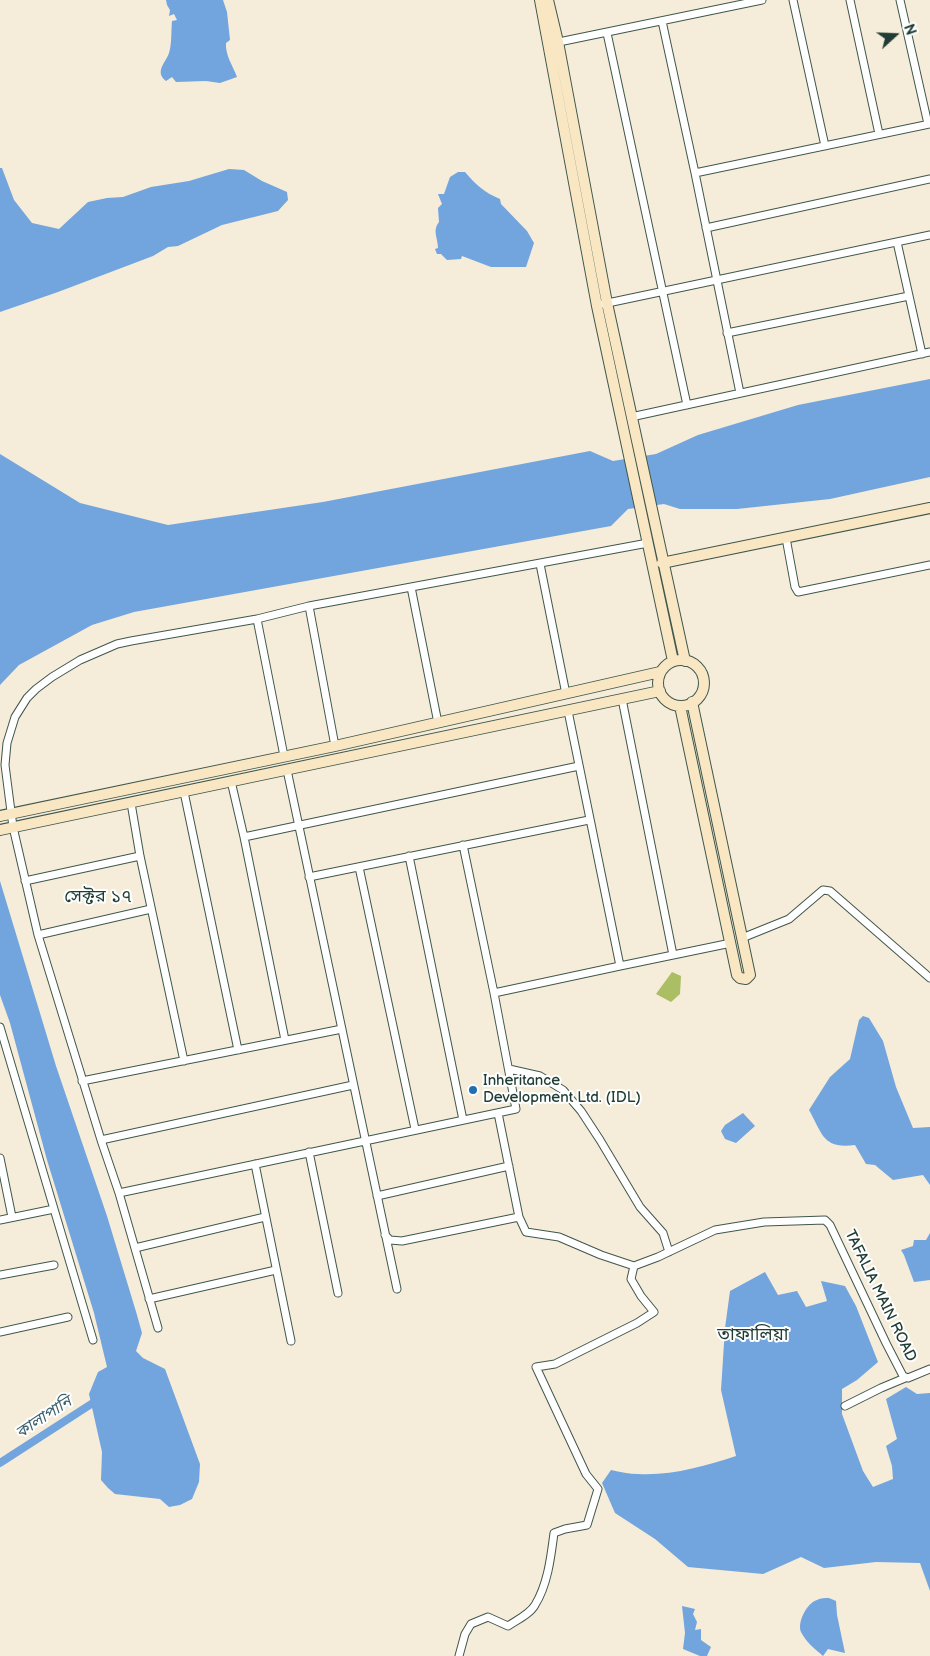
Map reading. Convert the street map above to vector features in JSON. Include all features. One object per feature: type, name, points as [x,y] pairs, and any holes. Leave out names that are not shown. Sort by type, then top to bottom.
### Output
[{"type":"street","points":[[540,0],[554,43]]},
{"type":"street","points":[[548,0],[554,43],[610,344],[650,531],[662,563],[685,660]]},
{"type":"street","points":[[554,43],[762,0]]},
{"type":"street","points":[[793,0],[825,146]]},
{"type":"street","points":[[850,0],[879,134]]},
{"type":"street","points":[[695,173],[929,124],[900,0]]},
{"type":"street","points":[[662,21],[740,393]]},
{"type":"street","points":[[608,32],[687,405]]},
{"type":"street","points":[[706,228],[930,179]]},
{"type":"street","points":[[602,304],[930,235]]},
{"type":"street","points":[[631,417],[926,353],[909,296],[897,242]]},
{"type":"street","points":[[728,333],[909,296]]},
{"type":"street","points":[[610,344],[631,417],[629,434]]},
{"type":"street","points":[[662,563],[930,508]]},
{"type":"street","points":[[650,531],[648,543],[674,661]]},
{"type":"street","points":[[786,538],[795,587],[798,592],[930,565]]},
{"type":"street","points":[[158,1328],[119,1193],[82,1081],[38,935],[25,882],[8,829],[5,765],[7,743],[15,717],[20,708],[36,689],[52,677],[80,660],[117,644],[648,543]]},
{"type":"street","points":[[540,564],[566,694]]},
{"type":"street","points":[[411,587],[438,723]]},
{"type":"street","points":[[309,606],[335,746]]},
{"type":"street","points":[[257,618],[284,756]]},
{"type":"street","points":[[6,815],[335,746],[566,694],[660,672],[674,661],[685,660],[697,668],[703,681],[700,695],[692,702],[680,706],[668,702],[660,691],[658,681],[660,672]]},
{"type":"street","points":[[8,829],[660,691]]},
{"type":"street","points":[[622,699],[673,955]]},
{"type":"street","points":[[680,706],[738,975],[740,978],[746,979],[750,975],[692,702]]},
{"type":"street","points":[[568,711],[620,966]]},
{"type":"street","points":[[244,837],[579,766]]},
{"type":"street","points":[[287,770],[397,1289]]},
{"type":"street","points":[[231,782],[285,1040]]},
{"type":"street","points":[[184,792],[238,1050]]},
{"type":"street","points":[[131,802],[140,856],[184,1061]]},
{"type":"street","points":[[310,877],[589,820]]},
{"type":"street","points":[[119,1193],[516,1109],[463,845]]},
{"type":"street","points":[[25,882],[140,856]]},
{"type":"street","points":[[409,856],[463,1120]]},
{"type":"street","points":[[359,867],[415,1130]]},
{"type":"street","points":[[742,938],[789,919],[823,890],[826,890],[838,898],[930,978]]},
{"type":"street","points":[[38,935],[151,909]]},
{"type":"street","points":[[494,992],[731,943]]},
{"type":"street","points":[[0,1027],[93,1340]]},
{"type":"street","points":[[82,1081],[342,1029]]},
{"type":"street","points":[[509,1068],[540,1076],[563,1090],[581,1111],[640,1207],[663,1233],[669,1252]]},
{"type":"street","points":[[101,1140],[354,1085]]},
{"type":"street","points":[[459,1656],[465,1634],[471,1624],[488,1616],[508,1626],[523,1617],[535,1606],[545,1581],[554,1533],[587,1525],[598,1489],[586,1474],[536,1367],[555,1364],[637,1324],[654,1312],[640,1296],[631,1279],[634,1266],[595,1253],[559,1237],[526,1232],[519,1217],[498,1112]]},
{"type":"street","points":[[309,1152],[338,1293]]},
{"type":"street","points":[[0,1158],[12,1217]]},
{"type":"street","points":[[255,1164],[291,1340]]},
{"type":"street","points":[[377,1196],[509,1166]]},
{"type":"street","points":[[0,1220],[54,1209]]},
{"type":"street","points":[[135,1248],[265,1217]]},
{"type":"street","points":[[385,1235],[390,1240],[402,1241],[519,1217]]},
{"type":"street","name":"TAFALIA MAIN ROAD","points":[[634,1266],[722,1228],[764,1222],[807,1220],[828,1222],[886,1343],[905,1378],[930,1369]]},
{"type":"street","points":[[0,1275],[54,1265]]},
{"type":"street","points":[[149,1299],[276,1270]]},
{"type":"street","points":[[0,1332],[68,1317]]},
{"type":"street","points":[[845,1406],[905,1378]]},
{"type":"green space","points":[[672,972],[681,976],[680,994],[671,1002],[656,994]]},
{"type":"water","points":[[166,0],[223,0],[227,12],[230,40],[226,43],[227,52],[237,77],[220,83],[206,81],[176,82],[172,77],[166,81],[163,78],[161,71],[170,49],[172,21],[177,20],[174,14],[169,16],[170,10]]},
{"type":"water","points":[[0,168],[2,168],[14,200],[32,223],[59,229],[88,202],[123,197],[151,187],[189,181],[229,169],[244,170],[262,181],[287,192],[288,200],[278,211],[222,225],[178,246],[168,247],[153,256],[0,312]]},
{"type":"water","points":[[458,172],[465,172],[481,188],[500,199],[501,204],[527,231],[534,243],[526,267],[491,267],[462,256],[461,259],[447,260],[441,254],[437,254],[435,249],[438,248],[436,228],[439,222],[438,208],[442,204],[438,194],[444,194],[450,177]]},
{"type":"water","points":[[930,379],[930,477],[830,499],[737,509],[680,509],[664,504],[628,509],[611,526],[134,612],[92,625],[19,665],[0,685],[0,454],[80,503],[168,525],[323,502],[590,451],[613,461],[656,454],[698,435],[798,405]]},
{"type":"water","points":[[0,881],[56,1066],[107,1216],[137,1315],[142,1333],[136,1351],[143,1358],[165,1369],[200,1464],[199,1482],[192,1499],[180,1505],[169,1507],[160,1499],[115,1494],[101,1480],[102,1452],[89,1394],[98,1372],[107,1367],[94,1313],[47,1160],[10,1023],[0,995]]},
{"type":"water","points":[[863,1016],[869,1018],[883,1041],[896,1087],[913,1128],[930,1127],[930,1185],[923,1175],[893,1180],[875,1165],[866,1164],[855,1145],[844,1146],[830,1142],[821,1133],[809,1110],[830,1077],[850,1059],[859,1020]]},
{"type":"water","points":[[743,1113],[755,1126],[736,1143],[725,1139],[721,1131],[725,1125]]},
{"type":"water","points":[[930,1233],[930,1280],[914,1282],[901,1250],[913,1246],[914,1240],[926,1240]]},
{"type":"water","points":[[765,1272],[778,1295],[797,1291],[806,1307],[827,1301],[821,1281],[845,1286],[856,1306],[878,1362],[857,1380],[842,1389],[842,1414],[863,1471],[873,1487],[893,1479],[892,1466],[886,1446],[897,1439],[886,1399],[906,1387],[917,1394],[930,1393],[930,1591],[920,1563],[876,1562],[824,1568],[801,1557],[763,1574],[688,1567],[655,1539],[615,1513],[602,1483],[611,1470],[635,1474],[675,1472],[700,1467],[736,1456],[721,1390],[725,1328],[730,1291]]},
{"type":"water","points":[[829,1598],[836,1601],[845,1653],[828,1649],[823,1656],[803,1636],[800,1623],[806,1609],[813,1602]]},
{"type":"water","points":[[682,1606],[695,1609],[693,1614],[697,1622],[695,1630],[701,1629],[701,1640],[711,1647],[707,1656],[700,1656],[683,1649],[685,1633]]},
{"type":"waterway","name":"কালাপানি","points":[[0,1463],[99,1399]]},
{"type":"place","name":"Inheritance Development Ltd. (IDL)","points":[[473,1090]]},
{"type":"district","name":"সেক্টর ১৭","points":[[98,897]]},
{"type":"district","name":"তাফালিয়া","points":[[753,1335]]}]
